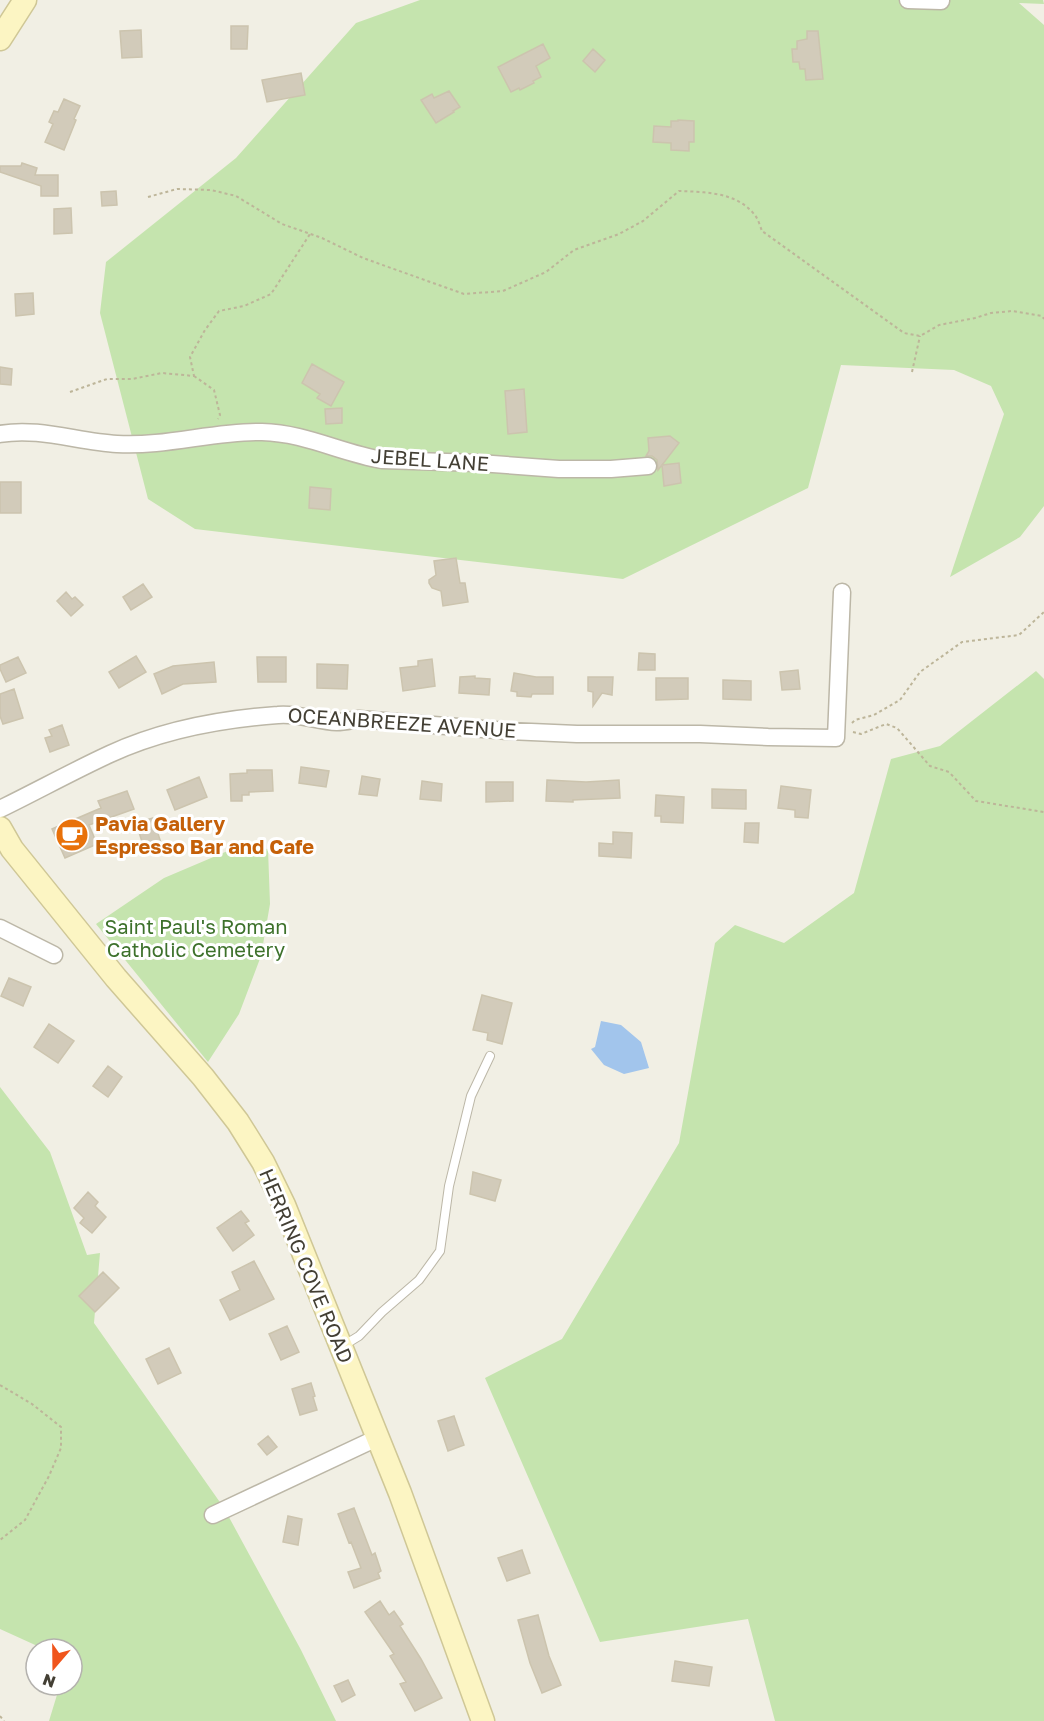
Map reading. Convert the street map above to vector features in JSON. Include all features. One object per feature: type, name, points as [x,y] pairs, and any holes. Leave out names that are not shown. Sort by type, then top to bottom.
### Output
[{"type":"main road","points":[[0,39],[25,0]]},
{"type":"main road","name":"HERRING COVE ROAD","points":[[2,837],[116,978],[202,1077],[238,1122],[262,1162],[284,1205],[400,1493],[483,1721]]},
{"type":"street","points":[[908,0],[941,1]]},
{"type":"street","name":"JEBEL LANE","points":[[0,434],[28,432],[103,443],[135,445],[152,445],[243,433],[284,434],[318,441],[382,460],[559,469],[648,466]]},
{"type":"street","name":"OCEANBREEZE AVENUE","points":[[0,809],[111,754],[152,739],[194,726],[279,715],[291,714],[336,722],[359,719],[577,734],[700,734],[836,738],[842,592]]},
{"type":"street","points":[[0,928],[54,955]]},
{"type":"street","points":[[213,1515],[377,1438]]},
{"type":"lane","points":[[341,1348],[359,1336],[382,1312],[419,1280],[440,1251],[449,1186],[471,1096],[490,1056]]},
{"type":"path","points":[[148,197],[177,189],[211,190],[236,196],[282,224],[363,258],[464,294],[503,291],[546,272],[574,250],[619,234],[643,221],[679,191],[711,192],[738,201],[754,214],[762,231],[904,333],[920,336],[939,325],[991,313],[1012,311],[1042,316],[1044,319]]},
{"type":"path","points":[[194,376],[190,357],[219,311],[244,306],[271,294],[310,234]]},
{"type":"path","points":[[912,372],[920,336]]},
{"type":"path","points":[[70,392],[107,380],[132,379],[162,373],[194,376],[214,390],[220,415],[206,437]]},
{"type":"path","points":[[850,725],[855,720],[874,715],[900,700],[920,672],[962,642],[1019,635],[1044,612]]},
{"type":"path","points":[[853,732],[861,734],[886,724],[897,728],[930,766],[949,772],[976,801],[1044,812]]},
{"type":"path","points":[[0,1386],[32,1404],[61,1426],[61,1448],[25,1520],[0,1540]]},
{"type":"path","points":[[0,1716],[4,1721]]},
{"type":"green space","points":[[420,0],[1043,0],[1044,4],[1019,3],[1044,25],[1044,506],[1020,537],[950,577],[1004,414],[991,386],[954,370],[841,365],[808,488],[623,579],[195,529],[148,499],[100,313],[106,262],[236,158],[356,23]]},
{"type":"green space","points":[[1036,671],[1044,679],[1044,1721],[775,1721],[748,1619],[600,1642],[485,1378],[562,1339],[679,1143],[715,943],[735,925],[784,943],[854,893],[891,759],[940,746]]},
{"type":"green space","name":"Saint Paul's Roman Catholic Cemetery","points":[[237,847],[268,849],[270,904],[261,956],[239,1014],[208,1062],[96,924],[164,878]]},
{"type":"green space","points":[[0,1087],[50,1152],[87,1255],[100,1253],[94,1323],[224,1508],[301,1650],[336,1721],[49,1721],[56,1697],[84,1697],[84,1637],[24,1637],[24,1640],[0,1629]]},
{"type":"water","points":[[601,1021],[621,1025],[641,1042],[649,1068],[624,1074],[604,1065],[591,1049],[595,1047]]},
{"type":"building","points":[[231,26],[248,26],[247,49],[231,49]]},
{"type":"building","points":[[141,30],[142,57],[122,58],[120,31]]},
{"type":"building","points":[[807,31],[818,31],[823,79],[806,80],[805,69],[800,69],[799,62],[793,62],[792,49],[797,49],[797,41],[807,39]]},
{"type":"building","points":[[543,44],[550,58],[536,66],[541,77],[520,90],[519,88],[511,92],[498,67]]},
{"type":"building","points":[[593,49],[605,60],[595,72],[583,61]]},
{"type":"building","points":[[301,73],[305,95],[267,102],[262,80]]},
{"type":"building","points":[[449,91],[460,107],[436,123],[421,100],[432,94],[434,98]]},
{"type":"building","points":[[64,99],[80,106],[64,150],[45,142],[53,124],[49,122],[54,111],[58,112]]},
{"type":"building","points":[[671,121],[694,121],[694,142],[689,142],[689,151],[671,150],[671,143],[653,142],[654,126],[671,127]]},
{"type":"building","points":[[22,163],[37,168],[35,175],[58,175],[58,196],[41,196],[41,186],[0,172],[0,166],[21,166]]},
{"type":"building","points":[[116,191],[117,205],[102,206],[101,192]]},
{"type":"building","points":[[71,208],[72,233],[54,234],[54,209]]},
{"type":"building","points":[[33,293],[34,314],[16,316],[15,294]]},
{"type":"building","points":[[312,364],[344,382],[331,406],[317,398],[320,394],[302,383]]},
{"type":"building","points":[[0,367],[12,369],[11,385],[0,384]]},
{"type":"building","points":[[524,389],[527,432],[508,434],[505,391]]},
{"type":"building","points":[[342,408],[342,423],[326,424],[325,409]]},
{"type":"building","points":[[670,436],[679,443],[658,470],[657,460],[652,456],[646,456],[649,451],[648,438]]},
{"type":"building","points":[[679,463],[681,483],[664,486],[662,465]]},
{"type":"building","points":[[0,482],[21,482],[21,513],[0,513]]},
{"type":"building","points":[[310,487],[331,489],[330,510],[309,508]]},
{"type":"building","points":[[456,558],[460,583],[465,583],[468,602],[443,606],[441,591],[432,588],[429,583],[429,580],[436,575],[434,561]]},
{"type":"building","points":[[143,584],[152,597],[131,610],[123,597]]},
{"type":"building","points":[[66,592],[72,599],[75,597],[83,605],[71,616],[57,601]]},
{"type":"building","points":[[639,653],[655,654],[655,670],[638,670]]},
{"type":"building","points":[[136,656],[146,672],[119,688],[109,672]]},
{"type":"building","points":[[18,657],[26,673],[6,682],[0,665]]},
{"type":"building","points":[[257,657],[286,657],[286,682],[258,682]]},
{"type":"building","points":[[432,659],[435,686],[403,691],[400,668],[418,666],[418,661]]},
{"type":"building","points":[[214,662],[216,682],[183,684],[162,694],[154,674],[173,666]]},
{"type":"building","points":[[317,664],[348,665],[347,689],[317,688]]},
{"type":"building","points":[[798,670],[800,689],[782,690],[780,672]]},
{"type":"building","points":[[514,673],[553,677],[553,694],[517,696],[517,692],[511,691]]},
{"type":"building","points":[[475,676],[475,678],[490,679],[489,695],[459,693],[460,677]]},
{"type":"building","points":[[588,677],[613,677],[612,695],[602,693],[593,706],[593,692],[588,691]]},
{"type":"building","points":[[656,678],[688,678],[688,699],[656,700]]},
{"type":"building","points":[[723,680],[751,681],[751,700],[723,699]]},
{"type":"building","points":[[14,689],[23,718],[3,724],[0,716],[0,694]]},
{"type":"building","points":[[62,725],[69,745],[50,752],[45,738],[52,736],[49,730]]},
{"type":"building","points":[[301,767],[329,771],[326,787],[299,783]]},
{"type":"building","points":[[247,770],[272,770],[273,791],[249,792],[249,795],[242,795],[242,801],[231,801],[230,774],[247,773]]},
{"type":"building","points":[[362,776],[380,779],[377,796],[359,794]]},
{"type":"building","points":[[199,777],[207,797],[175,810],[167,790]]},
{"type":"building","points":[[547,780],[586,782],[619,780],[620,798],[573,800],[573,802],[546,801]]},
{"type":"building","points":[[422,781],[442,784],[441,801],[420,799]]},
{"type":"building","points":[[486,782],[513,782],[513,801],[486,802]]},
{"type":"building","points":[[781,786],[811,790],[808,818],[795,817],[795,810],[778,808]]},
{"type":"building","points":[[712,789],[746,790],[746,809],[712,808]]},
{"type":"building","points":[[127,791],[134,809],[89,825],[97,844],[65,858],[52,829],[101,808],[98,801]]},
{"type":"building","points":[[656,795],[684,797],[683,823],[661,822],[661,816],[655,816]]},
{"type":"building","points":[[153,818],[161,843],[144,848],[136,823]]},
{"type":"building","points":[[745,823],[759,823],[758,843],[744,842]]},
{"type":"building","points":[[613,832],[632,833],[631,858],[599,856],[599,843],[613,844]]},
{"type":"building","points":[[9,978],[31,987],[23,1006],[1,996]]},
{"type":"building","points":[[482,995],[512,1003],[502,1044],[487,1040],[488,1033],[473,1030]]},
{"type":"building","points":[[49,1024],[74,1041],[58,1063],[34,1047]]},
{"type":"building","points":[[108,1066],[122,1077],[108,1097],[93,1086]]},
{"type":"building","points":[[473,1172],[501,1180],[495,1201],[470,1194]]},
{"type":"building","points":[[88,1192],[98,1202],[95,1206],[106,1217],[92,1233],[80,1223],[84,1218],[74,1208]]},
{"type":"building","points":[[241,1211],[249,1221],[245,1223],[254,1235],[233,1251],[217,1228]]},
{"type":"building","points":[[254,1261],[274,1299],[230,1320],[220,1300],[240,1290],[232,1272]]},
{"type":"building","points":[[103,1272],[119,1288],[95,1312],[79,1296]]},
{"type":"building","points":[[287,1326],[299,1352],[281,1360],[269,1334]]},
{"type":"building","points":[[169,1348],[181,1373],[158,1384],[146,1359]]},
{"type":"building","points":[[311,1383],[317,1410],[300,1415],[292,1389]]},
{"type":"building","points":[[454,1416],[464,1445],[448,1451],[438,1421]]},
{"type":"building","points":[[268,1436],[277,1447],[267,1455],[258,1444]]},
{"type":"building","points":[[354,1508],[372,1555],[375,1553],[381,1571],[378,1573],[380,1578],[354,1588],[348,1572],[361,1568],[338,1514]]},
{"type":"building","points":[[288,1516],[302,1519],[298,1545],[283,1542]]},
{"type":"building","points":[[522,1550],[530,1573],[507,1581],[498,1558]]},
{"type":"building","points":[[380,1601],[389,1615],[394,1611],[403,1624],[400,1626],[442,1698],[415,1711],[400,1684],[406,1682],[390,1656],[394,1654],[365,1612]]},
{"type":"building","points":[[538,1615],[549,1656],[561,1685],[542,1693],[530,1663],[518,1620]]},
{"type":"building","points":[[675,1661],[712,1667],[709,1686],[672,1681]]},
{"type":"building","points":[[348,1680],[355,1695],[342,1702],[334,1686]]},
{"type":"place","name":"Pavia Gallery Espresso Bar and Cafe","points":[[72,835]]}]
